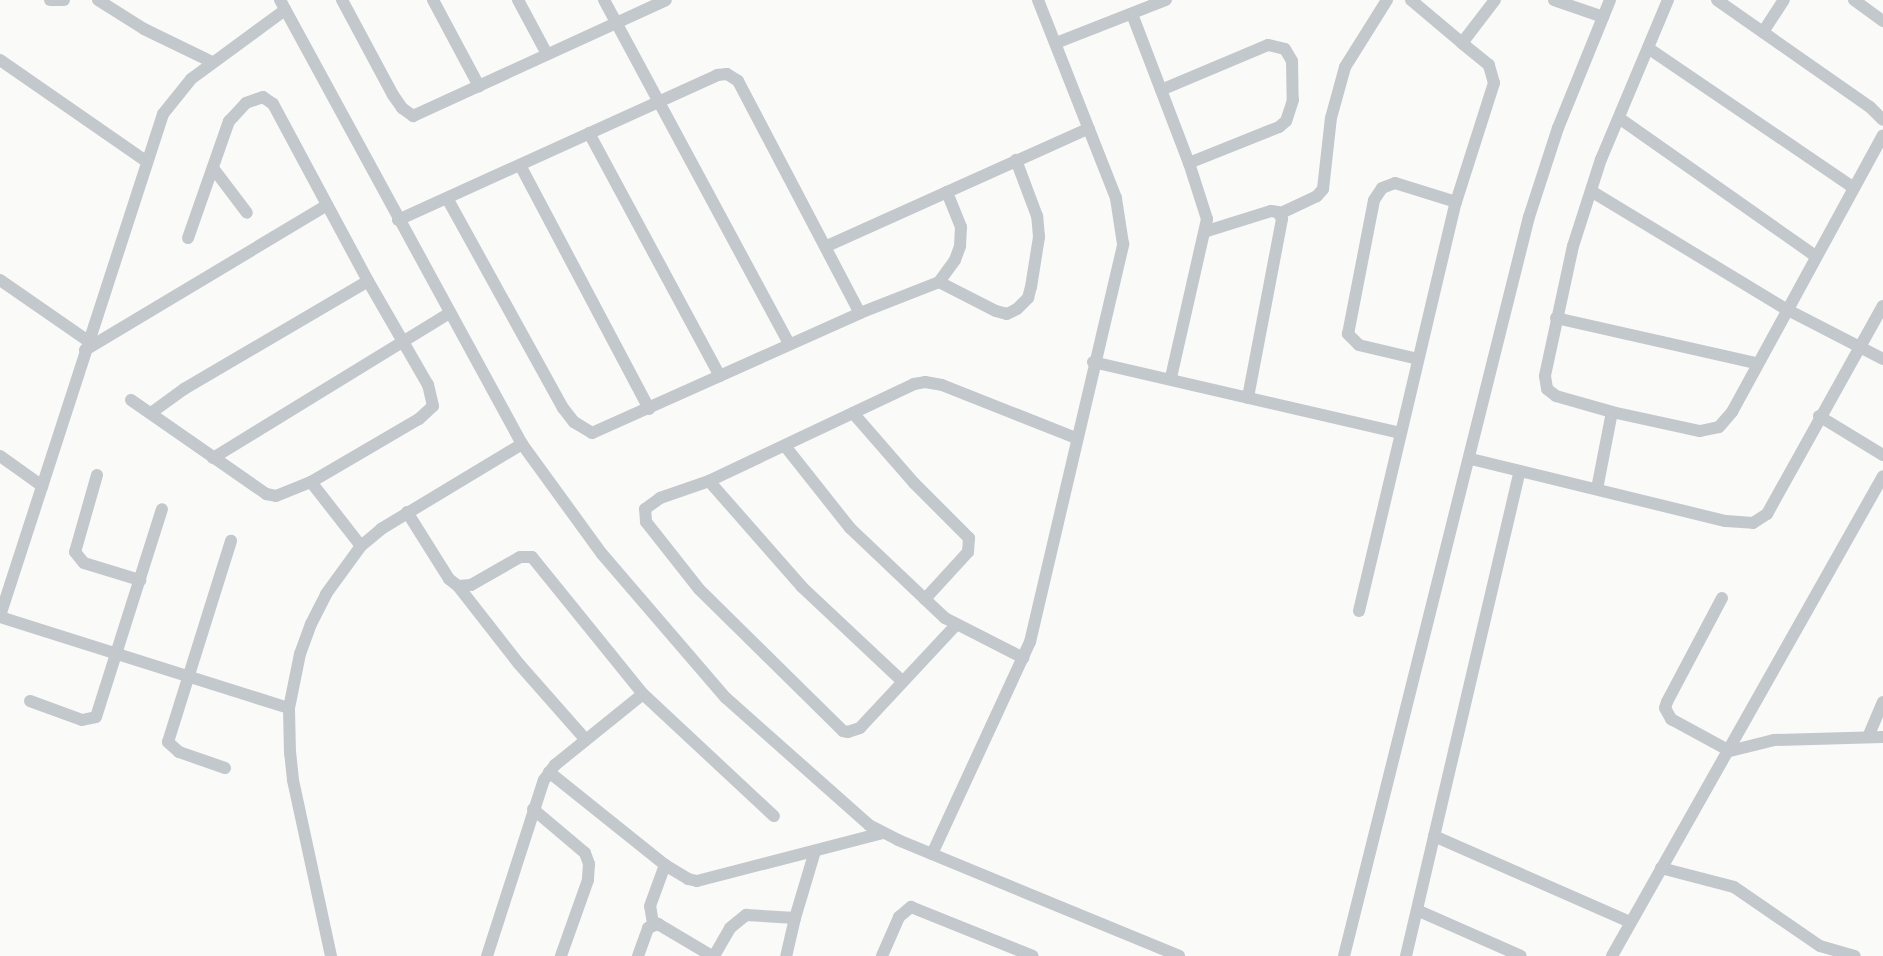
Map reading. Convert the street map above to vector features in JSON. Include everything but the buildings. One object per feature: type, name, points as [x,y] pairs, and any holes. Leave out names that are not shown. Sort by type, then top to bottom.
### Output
[{"type":"street","points":[[50,0],[64,0]]},
{"type":"street","points":[[98,0],[144,29],[212,62]]},
{"type":"street","points":[[342,0],[393,95],[407,113],[420,115],[666,0]]},
{"type":"street","points":[[433,0],[479,86]]},
{"type":"street","points":[[517,0],[547,54]]},
{"type":"street","points":[[604,0],[789,344]]},
{"type":"street","points":[[932,854],[1023,659],[1123,244],[1121,214],[1038,0]]},
{"type":"street","points":[[1056,43],[1167,0]]},
{"type":"street","points":[[1207,231],[1271,211],[1279,214],[1317,196],[1323,190],[1331,118],[1345,67],[1387,0]]},
{"type":"street","points":[[1359,611],[1456,202],[1494,83],[1494,74],[1489,65],[1410,0]]},
{"type":"street","points":[[1462,43],[1495,0]]},
{"type":"street","points":[[1554,0],[1603,17]]},
{"type":"street","points":[[1345,956],[1530,217],[1558,128],[1610,0]]},
{"type":"street","points":[[1668,0],[1591,191],[1556,318],[1545,376],[1547,389],[1562,398],[1612,412],[1713,431],[1732,412],[1756,363],[1883,135]]},
{"type":"street","points":[[1717,0],[1870,107],[1883,120]]},
{"type":"street","points":[[1763,32],[1784,0]]},
{"type":"street","points":[[1854,0],[1883,21]]},
{"type":"street","points":[[289,708],[0,616],[146,161],[169,106],[191,79],[283,5],[522,444],[602,554],[726,698],[811,776],[869,825],[883,833],[1152,951],[1179,956]]},
{"type":"street","points":[[1132,13],[1205,208],[1207,231],[1171,378]]},
{"type":"street","points":[[1161,90],[1268,45],[1281,47],[1289,54],[1293,100],[1286,121],[1279,127],[1189,163]]},
{"type":"street","points":[[1648,48],[1854,188]]},
{"type":"street","points":[[0,60],[146,161]]},
{"type":"street","points":[[398,220],[717,75],[727,74],[734,78],[827,246],[860,313]]},
{"type":"street","points":[[131,400],[266,494],[285,495],[419,419],[433,406],[428,385],[368,281],[273,104],[263,97],[246,103],[229,121],[188,238]]},
{"type":"street","points":[[1619,118],[1815,256]]},
{"type":"street","points":[[827,246],[1089,128]]},
{"type":"street","points":[[589,133],[720,376]]},
{"type":"street","points":[[939,282],[1007,314],[1028,298],[1039,247],[1038,227],[1016,160]]},
{"type":"street","points":[[520,165],[649,408]]},
{"type":"street","points":[[213,168],[247,213]]},
{"type":"street","points":[[1418,359],[1354,343],[1348,334],[1374,200],[1382,188],[1395,183],[1456,202]]},
{"type":"street","points":[[1591,191],[1786,309],[1883,359]]},
{"type":"street","points":[[447,198],[563,408],[574,422],[592,433],[860,313],[939,282],[955,260],[960,246],[961,227],[947,192]]},
{"type":"street","points":[[87,345],[327,205]]},
{"type":"street","points":[[1248,398],[1282,230],[1279,214]]},
{"type":"street","points":[[0,280],[87,345]]},
{"type":"street","points":[[151,413],[184,388],[368,281]]},
{"type":"street","points":[[1471,459],[1727,521],[1753,523],[1767,514],[1819,416],[1883,306]]},
{"type":"street","points":[[213,458],[450,313]]},
{"type":"street","points":[[1556,318],[1756,363]]},
{"type":"street","points":[[1093,362],[1400,433]]},
{"type":"street","points":[[955,626],[860,728],[843,731],[699,589],[644,516],[645,509],[660,498],[709,481],[915,384],[932,383],[1076,438]]},
{"type":"street","points":[[1597,489],[1612,412]]},
{"type":"street","points":[[853,413],[914,483],[969,538],[968,552],[925,599]]},
{"type":"street","points":[[1819,416],[1883,455]]},
{"type":"street","points":[[331,956],[293,780],[289,708],[300,654],[311,624],[326,594],[361,546],[407,512],[522,444]]},
{"type":"street","points":[[785,446],[850,528],[955,626],[1023,659]]},
{"type":"street","points":[[0,456],[42,486]]},
{"type":"street","points":[[1406,956],[1419,911],[1434,836],[1520,471]]},
{"type":"street","points":[[97,475],[75,552],[84,563],[140,580]]},
{"type":"street","points":[[1612,956],[1730,751],[1883,475]]},
{"type":"street","points":[[709,481],[802,587],[902,681]]},
{"type":"street","points":[[311,482],[361,546]]},
{"type":"street","points":[[30,701],[82,720],[96,717],[162,509]]},
{"type":"street","points":[[407,512],[449,579],[458,586],[519,664],[586,740]]},
{"type":"street","points":[[225,768],[179,752],[168,742],[231,541]]},
{"type":"street","points":[[458,586],[471,585],[520,557],[531,557],[643,694],[774,816]]},
{"type":"street","points":[[1722,598],[1665,708],[1669,717],[1730,751],[1774,740],[1883,737]]},
{"type":"street","points":[[487,956],[533,808],[549,772],[643,694]]},
{"type":"street","points":[[1868,737],[1883,702]]},
{"type":"street","points":[[549,772],[665,865],[679,875],[697,881],[883,833]]},
{"type":"street","points":[[533,808],[585,853],[589,864],[588,880],[561,956]]},
{"type":"street","points":[[1434,836],[1630,922]]},
{"type":"street","points":[[786,956],[815,852]]},
{"type":"street","points":[[653,924],[650,906],[665,865]]},
{"type":"street","points":[[1661,868],[1734,887],[1819,946],[1855,956]]},
{"type":"street","points":[[882,956],[899,917],[911,907],[1034,956]]},
{"type":"street","points":[[1419,911],[1521,956]]},
{"type":"street","points":[[638,956],[648,928],[653,924],[663,926],[713,956],[730,928],[746,915],[795,918]]}]
